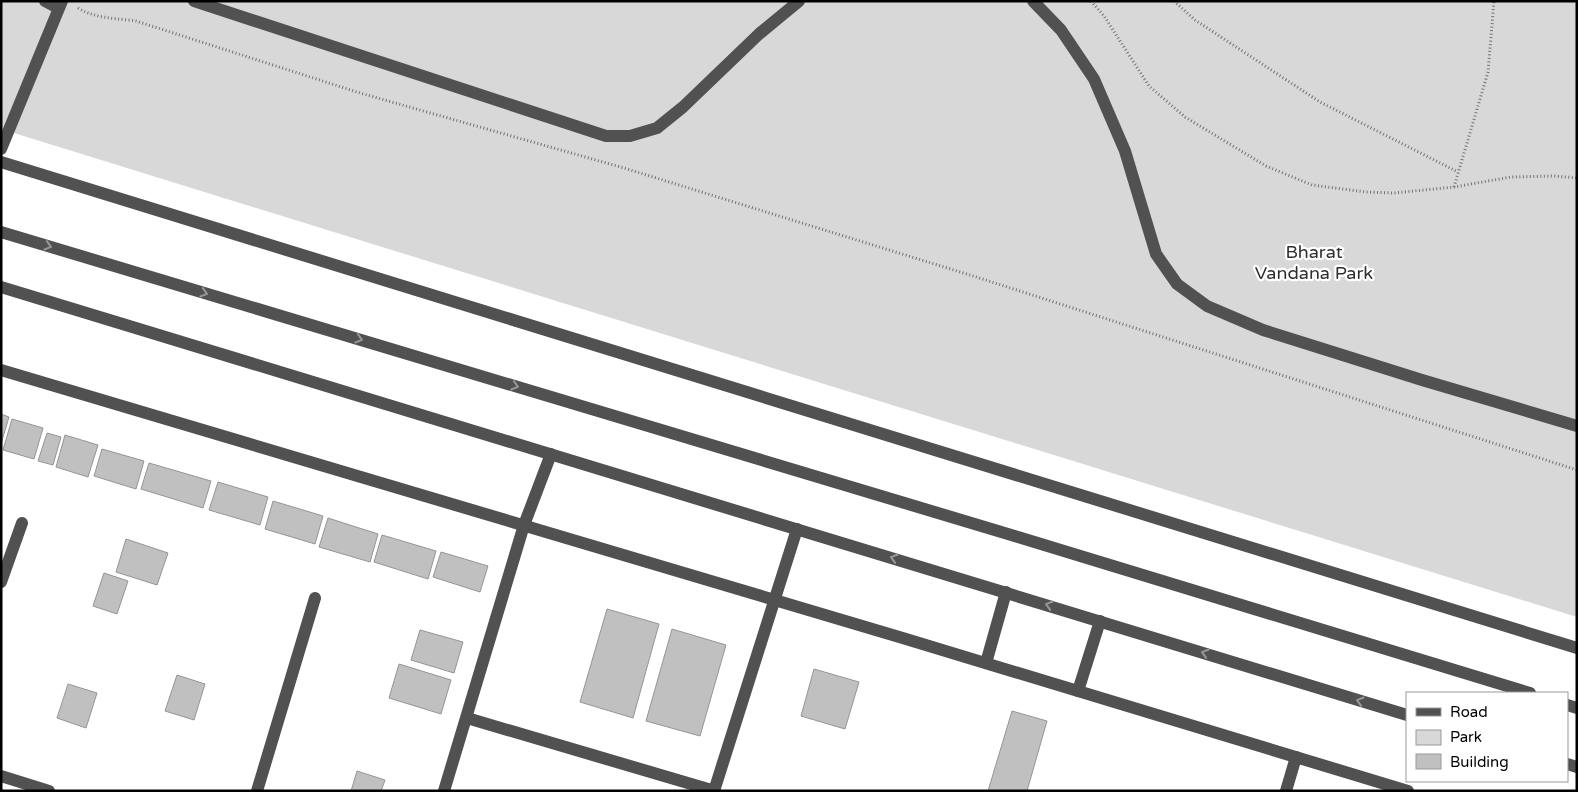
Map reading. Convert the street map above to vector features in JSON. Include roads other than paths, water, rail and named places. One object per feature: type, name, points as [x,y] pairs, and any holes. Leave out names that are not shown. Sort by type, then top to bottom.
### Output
[{"type":"street","points":[[1,149],[49,31],[65,5],[45,1]]},
{"type":"street","points":[[194,1],[579,128],[606,136],[630,136],[657,128],[683,107],[759,34],[799,1]]},
{"type":"street","points":[[1033,1],[1061,30],[1094,79],[1125,151],[1156,254],[1177,284],[1207,306],[1263,330],[1577,426]]},
{"type":"street","points":[[1,162],[1577,648]]},
{"type":"street","points":[[1,232],[999,531],[1527,692]]},
{"type":"street","points":[[1,287],[1406,715]]},
{"type":"street","points":[[1,370],[986,663],[1408,791]]},
{"type":"street","points":[[444,791],[524,525],[551,454]]},
{"type":"street","points":[[1,582],[22,523]]},
{"type":"street","points":[[467,718],[714,791],[797,529]]},
{"type":"street","points":[[986,663],[1006,592]]},
{"type":"street","points":[[257,791],[315,598]]},
{"type":"street","points":[[1078,691],[1100,620]]},
{"type":"street","points":[[1286,791],[1296,757]]},
{"type":"street","points":[[1,776],[49,791]]},
{"type":"park label","name":"Bharat Vandana Park","points":[[1314,262]]}]
